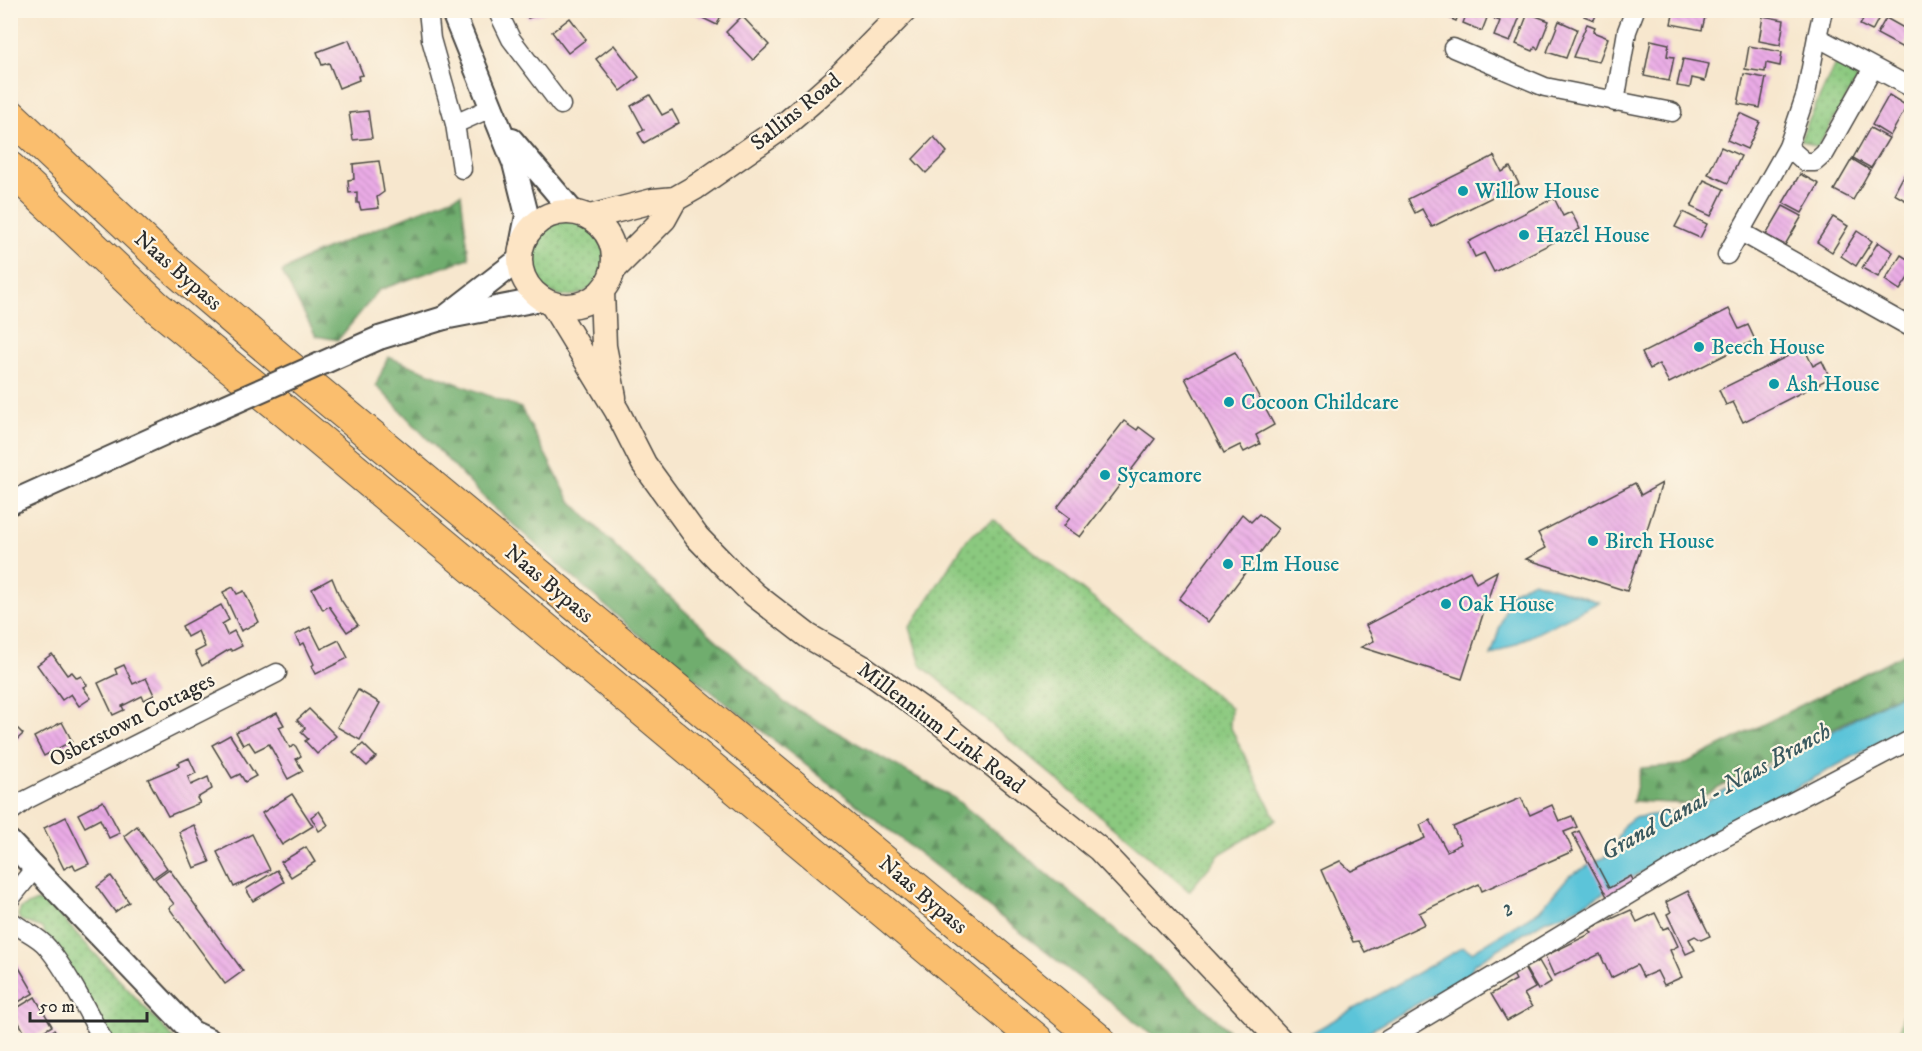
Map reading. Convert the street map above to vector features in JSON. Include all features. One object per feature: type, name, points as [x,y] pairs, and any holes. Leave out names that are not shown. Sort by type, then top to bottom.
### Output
[{"type":"highway","name":"Naas Bypass","points":[[10,115],[164,260],[272,352],[1099,1041]]},
{"type":"highway","name":"Naas Bypass","points":[[10,168],[158,308],[274,402],[1037,1041]]},
{"type":"main road","name":"Sallins Road","points":[[614,268],[664,219],[675,199],[781,128],[835,81],[904,10]]},
{"type":"main road","name":"Sallins Road","points":[[581,214],[675,199]]},
{"type":"main road","points":[[559,212],[581,214],[602,226],[610,239],[614,254],[614,268],[602,291],[579,305],[547,302],[530,289],[522,275],[521,252],[535,223],[559,212]]},
{"type":"main road","name":"Millennium Link Road","points":[[602,291],[604,346],[617,411]]},
{"type":"main road","name":"Millennium Link Road","points":[[547,302],[617,411],[644,464],[697,537],[755,595],[807,636],[865,669],[941,723],[1099,849],[1280,1041]]},
{"type":"street","points":[[428,10],[431,39],[455,124],[462,169]]},
{"type":"street","points":[[444,318],[521,252],[527,215],[517,172],[497,116],[452,10]]},
{"type":"street","points":[[497,10],[511,39],[561,105]]},
{"type":"street","points":[[1615,102],[1627,31],[1635,10]]},
{"type":"street","points":[[1727,255],[1788,147],[1806,94],[1823,10]]},
{"type":"street","points":[[1817,38],[1911,88]]},
{"type":"street","points":[[1453,48],[1545,87],[1672,112]]},
{"type":"street","points":[[1788,147],[1805,162],[1815,162],[1825,153],[1873,68]]},
{"type":"street","points":[[455,124],[497,116]]},
{"type":"street","points":[[497,116],[527,160],[581,214]]},
{"type":"street","points":[[1741,232],[1911,328]]},
{"type":"street","points":[[10,503],[379,338],[444,318],[547,302]]},
{"type":"street","name":"Osberstown Cottages","points":[[10,812],[26,800],[277,673]]},
{"type":"street","points":[[1387,1041],[1716,842],[1911,739]]},
{"type":"street","points":[[10,842],[200,1036]]},
{"type":"street","points":[[10,899],[35,868]]},
{"type":"street","points":[[10,920],[18,927],[35,935],[48,948],[103,1041]]},
{"type":"green space","points":[[1841,65],[1855,71],[1858,78],[1818,147],[1800,140],[1834,66]]},
{"type":"green space","points":[[461,194],[469,258],[379,290],[338,340],[316,336],[282,272],[309,256]]},
{"type":"green space","points":[[567,220],[581,223],[594,231],[602,244],[605,258],[602,272],[594,285],[581,293],[567,296],[553,293],[540,285],[532,272],[529,258],[532,244],[540,231],[553,223]]},
{"type":"green space","points":[[388,357],[521,408],[569,499],[626,557],[785,703],[954,798],[1144,953],[1239,1040],[1159,1040],[635,632],[490,504],[376,385]]},
{"type":"green space","points":[[994,520],[1231,708],[1230,726],[1276,820],[1220,854],[1189,891],[921,665],[910,627],[968,538]]},
{"type":"green space","points":[[1911,650],[1911,688],[1688,804],[1633,801],[1641,768],[1682,765]]},
{"type":"green space","points":[[37,901],[48,903],[175,1040],[108,1040],[42,928],[20,920],[18,915],[21,908]]},
{"type":"green space","points":[[1911,984],[1911,1040],[1897,1040]]},
{"type":"water","points":[[1533,581],[1599,602],[1491,656],[1510,593]]},
{"type":"water","points":[[1911,688],[1911,725],[1567,913],[1544,921],[1474,964],[1469,975],[1353,1040],[1305,1040],[1311,1033],[1463,947],[1472,952],[1539,911],[1569,876],[1612,853],[1624,825],[1633,818],[1691,809]]},
{"type":"building","points":[[525,10],[549,10],[549,11],[528,18]]},
{"type":"building","points":[[686,10],[723,10],[717,25]]},
{"type":"building","points":[[1430,10],[1460,10],[1456,21]]},
{"type":"building","points":[[1468,10],[1490,10],[1482,31],[1463,23]]},
{"type":"building","points":[[1498,10],[1522,11],[1510,42],[1494,36],[1500,21],[1494,19]]},
{"type":"building","points":[[1586,10],[1598,10],[1594,20],[1584,16]]},
{"type":"building","points":[[1674,10],[1698,10],[1697,15],[1705,17],[1702,30],[1671,24]]},
{"type":"building","points":[[1845,10],[1883,10],[1872,31],[1860,25],[1863,20]]},
{"type":"building","points":[[1528,13],[1549,21],[1538,49],[1535,47],[1533,51],[1516,44]]},
{"type":"building","points":[[742,16],[769,45],[753,60],[726,32]]},
{"type":"building","points":[[1763,16],[1784,20],[1780,45],[1759,41]]},
{"type":"building","points":[[570,18],[586,39],[568,53],[552,32]]},
{"type":"building","points":[[1886,18],[1911,32],[1903,48],[1877,34]]},
{"type":"building","points":[[1559,21],[1577,29],[1566,58],[1547,52]]},
{"type":"building","points":[[1587,24],[1595,27],[1593,32],[1608,38],[1599,62],[1573,57]]},
{"type":"building","points":[[349,40],[363,75],[358,76],[359,80],[339,88],[329,63],[322,65],[317,52]]},
{"type":"building","points":[[1651,40],[1669,44],[1667,56],[1674,57],[1669,81],[1644,76]]},
{"type":"building","points":[[614,45],[639,77],[621,91],[596,59]]},
{"type":"building","points":[[1749,46],[1782,52],[1780,66],[1766,63],[1765,72],[1745,69]]},
{"type":"building","points":[[1683,59],[1709,64],[1705,81],[1692,78],[1690,88],[1677,86]]},
{"type":"building","points":[[1744,74],[1766,78],[1760,108],[1738,104]]},
{"type":"building","points":[[650,95],[662,115],[672,110],[679,123],[644,143],[638,133],[644,130],[631,106]]},
{"type":"building","points":[[1889,95],[1907,106],[1890,136],[1872,125]]},
{"type":"building","points":[[368,111],[372,138],[353,140],[349,113]]},
{"type":"building","points":[[1740,113],[1760,122],[1747,149],[1727,140]]},
{"type":"building","points":[[1870,128],[1889,138],[1871,168],[1853,158]]},
{"type":"building","points":[[934,137],[947,152],[926,173],[913,159]]},
{"type":"building","points":[[1721,147],[1741,156],[1728,183],[1708,174]]},
{"type":"building","name":"Willow House","points":[[1494,156],[1502,172],[1510,167],[1519,184],[1432,227],[1422,209],[1415,213],[1408,199]]},
{"type":"building","points":[[1852,159],[1870,170],[1853,200],[1834,190]]},
{"type":"building","points":[[379,161],[384,192],[377,197],[379,208],[361,210],[357,203],[357,192],[349,193],[348,180],[354,179],[353,164]]},
{"type":"building","points":[[1800,174],[1819,184],[1802,213],[1783,203]]},
{"type":"building","points":[[1904,175],[1912,179],[1912,204],[1894,194]]},
{"type":"building","points":[[1704,180],[1724,189],[1711,216],[1691,207]]},
{"type":"building","name":"Hazel House","points":[[1554,198],[1563,216],[1571,212],[1580,229],[1494,272],[1484,253],[1475,257],[1468,242]]},
{"type":"building","points":[[1783,206],[1802,216],[1785,245],[1766,235]]},
{"type":"building","points":[[1683,212],[1707,224],[1700,238],[1675,227]]},
{"type":"building","points":[[1833,217],[1848,226],[1832,252],[1817,242]]},
{"type":"building","points":[[1857,231],[1872,241],[1856,266],[1841,256]]},
{"type":"building","points":[[1878,242],[1893,252],[1878,277],[1862,268]]},
{"type":"building","points":[[1901,255],[1912,262],[1912,272],[1900,290],[1885,280]]},
{"type":"building","name":"Beech House","points":[[1729,309],[1739,329],[1748,325],[1755,340],[1669,383],[1659,364],[1650,369],[1642,353]]},
{"type":"building","name":"Ash House","points":[[1804,348],[1813,366],[1822,361],[1830,378],[1743,422],[1733,402],[1726,405],[1719,390]]},
{"type":"building","name":"Cocoon Childcare","points":[[1235,352],[1274,425],[1256,435],[1260,444],[1244,452],[1240,445],[1224,453],[1185,378]]},
{"type":"building","name":"Sycamore","points":[[1124,421],[1137,430],[1139,427],[1155,439],[1080,537],[1064,526],[1070,518],[1057,508]]},
{"type":"building","name":"Birch House","points":[[1635,483],[1641,495],[1662,483],[1627,591],[1526,559],[1546,548],[1538,533]]},
{"type":"building","name":"Elm House","points":[[1242,514],[1251,522],[1259,514],[1278,529],[1208,622],[1179,599]]},
{"type":"building","name":"Oak House","points":[[1470,571],[1476,583],[1497,571],[1462,679],[1361,647],[1374,641],[1366,625]]},
{"type":"building","points":[[332,578],[341,600],[358,625],[347,632],[329,606],[323,610],[312,589]]},
{"type":"building","points":[[233,587],[237,594],[244,591],[259,622],[241,631],[223,592]]},
{"type":"building","points":[[221,605],[229,620],[222,624],[227,635],[234,631],[242,646],[232,651],[230,649],[202,666],[195,652],[205,647],[198,631],[187,637],[182,626]]},
{"type":"building","points":[[310,627],[321,649],[339,640],[348,658],[316,674],[304,643],[300,645],[295,635]]},
{"type":"building","points":[[52,654],[67,675],[72,672],[77,678],[81,676],[87,685],[83,687],[91,698],[79,706],[71,694],[62,700],[37,665]]},
{"type":"building","points":[[124,665],[133,684],[146,678],[154,695],[144,700],[142,696],[122,706],[124,710],[113,715],[98,683],[117,674],[115,669]]},
{"type":"building","points":[[358,690],[380,703],[360,740],[337,727]]},
{"type":"building","points":[[309,709],[336,736],[317,754],[305,741],[308,739],[301,732],[305,728],[297,720]]},
{"type":"building","points":[[277,713],[284,725],[279,727],[290,748],[295,745],[301,756],[296,759],[303,771],[288,779],[269,744],[255,751],[249,742],[243,745],[236,732]]},
{"type":"building","points":[[10,721],[23,734],[10,746]]},
{"type":"building","points":[[62,722],[72,741],[44,756],[34,737]]},
{"type":"building","points":[[230,735],[256,776],[245,782],[240,774],[232,778],[212,745]]},
{"type":"building","points":[[363,744],[376,757],[367,766],[353,753]]},
{"type":"building","points":[[189,758],[196,773],[188,777],[191,785],[208,777],[212,789],[197,798],[200,803],[168,816],[148,779],[179,766],[178,763]]},
{"type":"building","points":[[292,794],[313,826],[282,845],[262,813]]},
{"type":"building","points":[[1521,798],[1530,815],[1552,805],[1559,821],[1572,816],[1577,827],[1564,832],[1573,851],[1482,891],[1479,884],[1419,913],[1425,924],[1365,952],[1359,941],[1353,942],[1321,870],[1340,861],[1351,871],[1425,838],[1420,825],[1430,820],[1447,851],[1461,844],[1453,827]]},
{"type":"building","points":[[103,801],[120,833],[109,838],[100,819],[85,827],[78,814]]},
{"type":"building","points":[[319,811],[328,825],[319,831],[311,817]]},
{"type":"building","points":[[66,817],[89,864],[76,870],[73,864],[64,869],[44,828]]},
{"type":"building","points":[[194,825],[210,862],[194,868],[179,832]]},
{"type":"building","points":[[137,826],[167,868],[153,878],[124,836]]},
{"type":"building","points":[[1579,831],[1609,888],[1631,876],[1636,886],[1610,902],[1573,834]]},
{"type":"building","points":[[252,834],[270,870],[234,887],[217,852]]},
{"type":"building","points":[[306,847],[315,862],[291,877],[281,862]]},
{"type":"building","points":[[169,869],[243,971],[225,984],[169,908],[174,904],[155,879]]},
{"type":"building","points":[[277,870],[284,882],[253,901],[246,889]]},
{"type":"building","points":[[111,876],[129,902],[115,912],[97,887]]},
{"type":"building","points":[[1688,891],[1710,936],[1701,940],[1695,936],[1689,939],[1695,950],[1686,954],[1667,914],[1671,912],[1666,902]]},
{"type":"building","points":[[1631,910],[1637,922],[1655,913],[1663,929],[1669,927],[1678,946],[1670,950],[1682,977],[1664,985],[1657,971],[1643,977],[1637,965],[1611,978],[1600,954],[1554,976],[1545,956],[1592,933],[1589,929]]},
{"type":"building","points":[[14,959],[34,993],[10,1007],[10,961]]},
{"type":"building","points":[[1539,961],[1551,982],[1538,990],[1525,968]]},
{"type":"building","points":[[1524,968],[1535,988],[1524,994],[1532,1007],[1507,1021],[1491,994],[1516,980],[1513,974]]},
{"type":"building","points":[[35,997],[52,1026],[29,1040],[12,1011]]},
{"type":"building","points":[[54,1030],[60,1040],[36,1040]]},
{"type":"place","name":"Willow House","points":[[1463,191]]},
{"type":"place","name":"Hazel House","points":[[1524,235]]},
{"type":"place","name":"Beech House","points":[[1699,347]]},
{"type":"place","name":"Ash House","points":[[1774,384]]},
{"type":"place","name":"Cocoon Childcare","points":[[1229,402]]},
{"type":"place","name":"Sycamore","points":[[1105,475]]},
{"type":"place","name":"Birch House","points":[[1593,541]]},
{"type":"place","name":"Elm House","points":[[1228,564]]},
{"type":"place","name":"Oak House","points":[[1446,604]]},
{"type":"water label","name":"Grand Canal - Naas Branch","points":[[1716,792]]},
{"type":"water label","name":"2","points":[[1507,909]]}]
